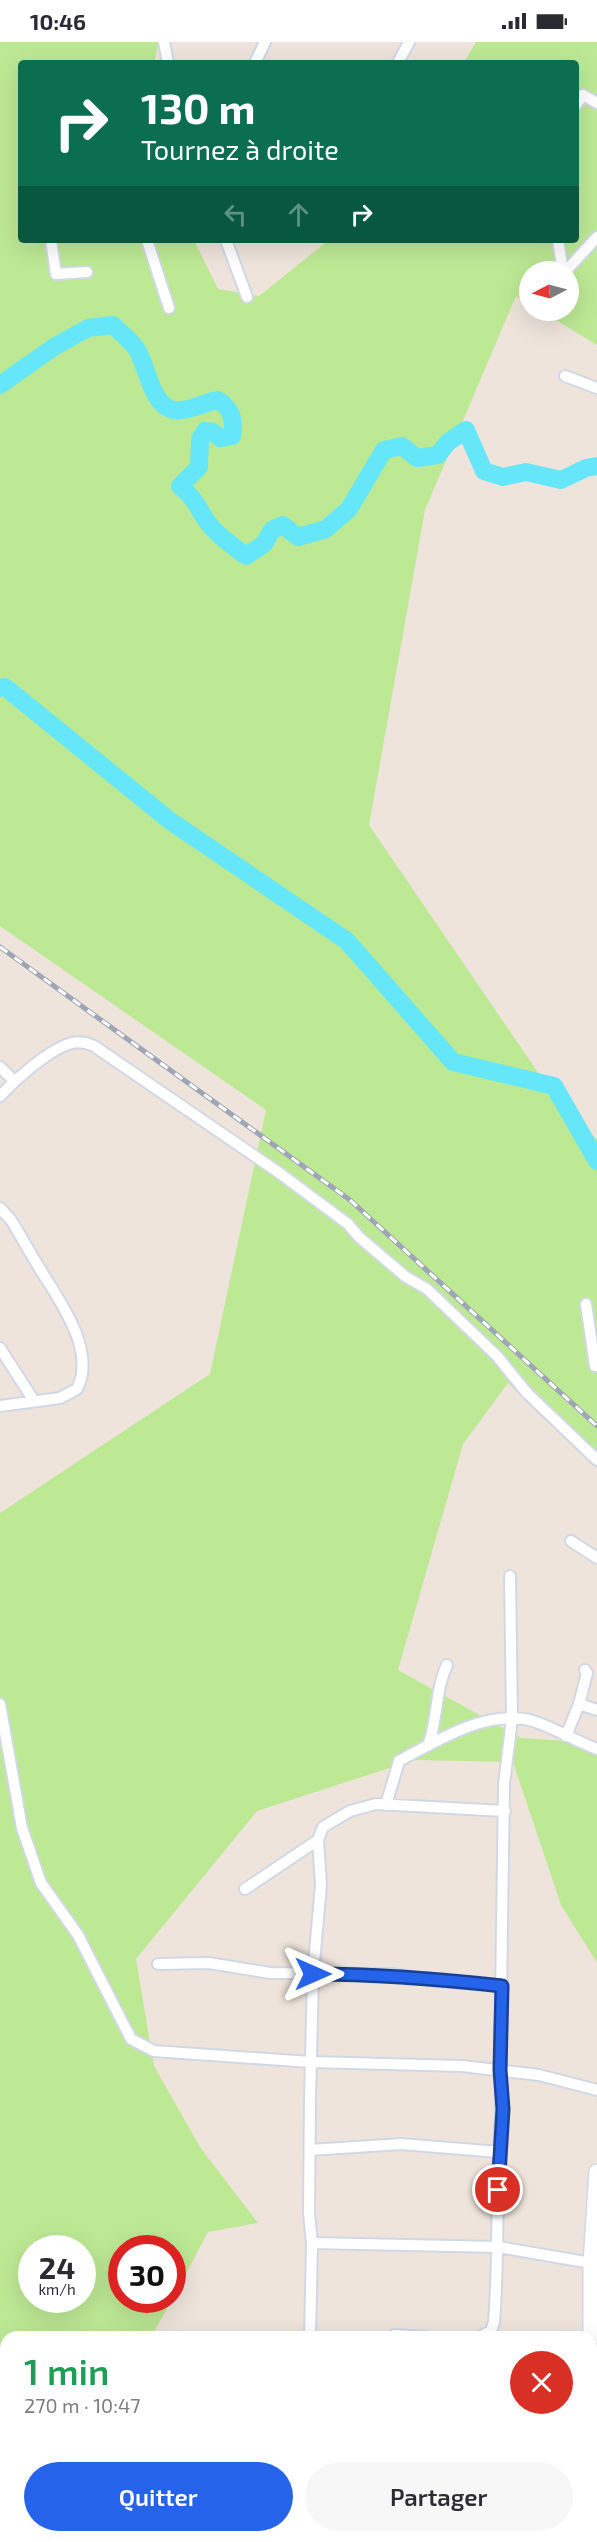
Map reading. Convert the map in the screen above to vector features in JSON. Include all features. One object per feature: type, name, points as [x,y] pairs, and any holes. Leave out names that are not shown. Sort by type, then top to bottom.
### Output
[{"type":"street","points":[[164,42],[167,60]]},
{"type":"street","points":[[256,60],[265,42]]},
{"type":"street","points":[[400,60],[409,42]]},
{"type":"street","points":[[579,100],[583,94],[597,103]]},
{"type":"street","points":[[574,261],[597,237]]},
{"type":"street","points":[[51,243],[56,274],[87,272]]},
{"type":"street","points":[[148,243],[169,308]]},
{"type":"street","points":[[227,243],[247,297]]},
{"type":"street","points":[[559,243],[562,261]]},
{"type":"street","points":[[565,376],[597,388]]},
{"type":"street","points":[[0,1096],[14,1081],[72,1043],[86,1042],[94,1046],[278,1172],[348,1224],[359,1237],[406,1277],[427,1289],[497,1356],[527,1394],[597,1460]]},
{"type":"street","points":[[0,1067],[14,1081]]},
{"type":"street","points":[[0,1208],[11,1220],[66,1309],[81,1355],[81,1380],[77,1389],[60,1398],[0,1406]]},
{"type":"street","points":[[586,1304],[595,1366]]},
{"type":"street","points":[[0,1348],[34,1401]]},
{"type":"street","points":[[571,1541],[597,1558]]},
{"type":"street","points":[[490,2331],[494,2322],[499,2247],[499,2152],[503,2109],[500,2070],[504,1784],[512,1719],[510,1576]]},
{"type":"street","points":[[428,1746],[435,1727],[440,1680],[447,1665]]},
{"type":"street","points":[[566,1737],[579,1704],[587,1673],[585,1670]]},
{"type":"street","points":[[0,1704],[22,1828],[33,1863],[52,1901],[78,1935],[131,2039],[154,2051],[311,2062],[424,2063],[562,2079],[597,2090]]},
{"type":"street","points":[[579,1704],[597,1710]]},
{"type":"street","points":[[386,1805],[399,1761],[458,1730],[512,1719],[533,1721],[597,1749]]},
{"type":"street","points":[[310,2331],[312,2242],[309,2213],[313,1974],[321,1885],[318,1840],[323,1827],[350,1811],[376,1804],[505,1812]]},
{"type":"street","points":[[245,1889],[318,1840]]},
{"type":"street","points":[[158,1964],[209,1963],[270,1973],[392,1974],[439,1981],[502,1986]]},
{"type":"street","points":[[310,2150],[401,2145],[499,2152]]},
{"type":"street","points":[[593,2331],[591,2263],[597,2172]]},
{"type":"street","points":[[312,2242],[499,2247],[591,2263]]},
{"type":"green space","points":[[0,42],[159,42],[155,60],[18,60],[18,243],[195,243],[218,289],[259,296],[325,243],[579,243],[579,60],[466,60],[476,42],[597,42],[597,345],[557,321],[579,321],[579,261],[519,261],[519,298],[516,296],[425,510],[369,825],[567,1115],[597,1139],[597,1467],[508,1383],[463,1444],[398,1670],[521,1738],[567,1741],[597,1754],[597,1963],[561,1905],[513,1762],[414,1760],[257,1811],[136,1959],[154,2066],[200,2147],[258,2223],[208,2232],[186,2273],[186,2235],[108,2235],[108,2313],[165,2313],[154,2331],[0,2331],[0,1513],[210,1374],[266,1110],[0,926]]},
{"type":"waterway","points":[[0,385],[54,347],[88,328],[113,325],[136,348],[150,384],[165,406],[178,411],[218,400],[229,411],[233,420],[232,436],[220,438],[213,432],[205,431],[200,439],[199,467],[180,486],[214,530],[246,556],[264,544],[272,530],[283,525],[298,537],[326,529],[349,509],[384,450],[402,446],[417,458],[438,455],[448,442],[466,430],[484,471],[503,477],[526,472],[561,480],[586,468],[597,466]]},
{"type":"waterway","points":[[0,688],[5,687],[169,820],[347,941],[453,1062],[554,1086],[597,1161]]},
{"type":"railway","points":[[0,947],[350,1200],[597,1426]]},
{"type":"route","points":[[313,1974],[392,1974],[439,1981],[502,1986],[500,2070],[503,2109],[498,2190]]}]
